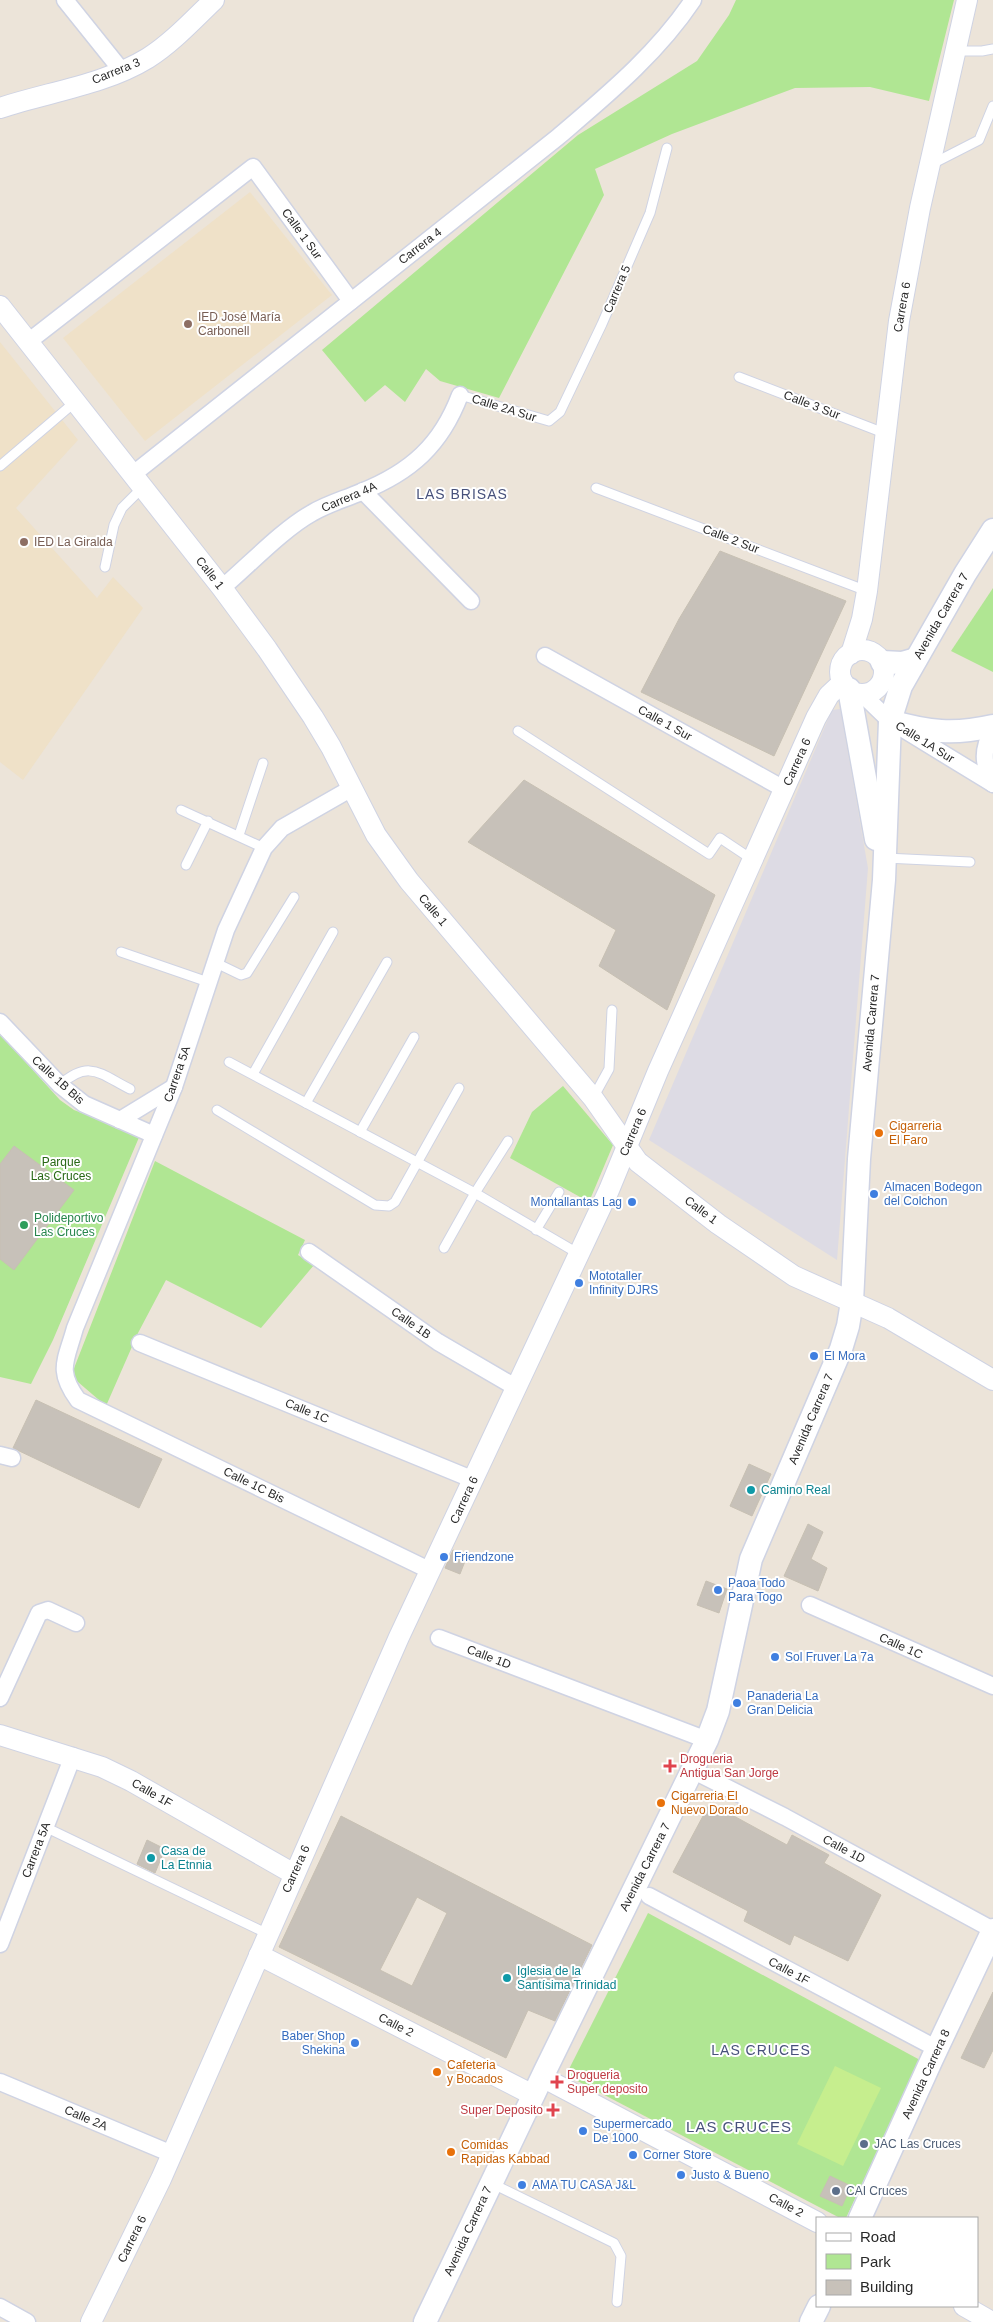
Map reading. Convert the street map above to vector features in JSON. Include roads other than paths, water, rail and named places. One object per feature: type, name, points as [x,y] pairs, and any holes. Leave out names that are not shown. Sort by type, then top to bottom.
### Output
[{"type":"main road","name":"Avenida Carrera 7","points":[[425,2322],[490,2183],[708,1740],[718,1711],[751,1559],[841,1349],[848,1326],[852,1302],[858,1159],[884,869],[890,721],[901,686],[965,574],[993,530]]},
{"type":"main road","points":[[877,658],[902,663],[916,659]]},
{"type":"main road","points":[[851,688],[884,869]]},
{"type":"main road","points":[[890,721],[957,733],[993,728]]},
{"type":"main road","name":"Avenida Carrera 8","points":[[860,2217],[934,2048],[993,1930]]},
{"type":"main road","points":[[811,2322],[818,2307]]},
{"type":"street","points":[[65,0],[122,71]]},
{"type":"street","name":"Carrera 4","points":[[137,482],[351,301],[558,137],[620,84],[654,50],[693,0]]},
{"type":"street","name":"Carrera 6","points":[[851,654],[862,619],[867,591],[884,433],[899,321],[929,166],[967,0]]},
{"type":"street","name":"Carrera 3","points":[[0,108],[122,71],[149,57],[206,3]]},
{"type":"street","name":"Calle 1 Sur","points":[[28,342],[253,167],[351,301]]},
{"type":"street","name":"Calle 1","points":[[0,306],[222,588],[313,717],[376,835],[409,882],[593,1098],[638,1162],[794,1276],[912,1331],[993,1380]]},
{"type":"street","name":"Carrera 4A","points":[[222,588],[311,513],[385,481],[421,458],[438,439],[451,418],[460,395]]},
{"type":"street","points":[[363,491],[471,601]]},
{"type":"street","name":"Carrera 6","points":[[862,619],[877,658]]},
{"type":"street","points":[[858,651],[877,658],[884,674],[880,686],[869,693],[851,688],[841,669],[846,658],[858,651]]},
{"type":"street","name":"Calle 1 Sur","points":[[545,656],[784,789]]},
{"type":"street","name":"Carrera 6","points":[[91,2322],[134,2238],[294,1874],[431,1571],[579,1254],[784,789],[823,705],[834,689],[851,688]]},
{"type":"street","name":"Calle 1A Sur","points":[[851,688],[890,721],[993,784]]},
{"type":"street","points":[[993,728],[984,745],[983,754],[987,773],[993,784]]},
{"type":"street","name":"Carrera 5A","points":[[78,1400],[66,1384],[64,1369],[75,1328],[174,1088],[214,962],[238,902],[264,848],[282,828],[352,788]]},
{"type":"street","name":"Calle 1B Bis","points":[[0,1022],[60,1085],[84,1104],[154,1136]]},
{"type":"street","points":[[120,1120],[174,1088]]},
{"type":"street","name":"Calle 1B","points":[[309,1252],[438,1342],[517,1388]]},
{"type":"street","name":"Calle 1C","points":[[140,1343],[474,1480]]},
{"type":"street","name":"Calle 1C Bis","points":[[78,1400],[431,1571]]},
{"type":"street","name":"Calle 1C","points":[[810,1606],[993,1686]]},
{"type":"street","points":[[0,1698],[39,1613],[48,1610],[76,1623]]},
{"type":"street","name":"Calle 1D","points":[[438,1638],[708,1740]]},
{"type":"street","name":"Calle 1F","points":[[0,1735],[73,1756],[131,1781],[294,1874]]},
{"type":"street","name":"Carrera 5A","points":[[0,1944],[73,1756]]},
{"type":"street","name":"Calle 1D","points":[[694,1771],[785,1817],[993,1930]]},
{"type":"street","points":[[628,1901],[638,1902],[649,1896],[643,1870]]},
{"type":"street","name":"Calle 1F","points":[[649,1896],[934,2048]]},
{"type":"street","name":"Calle 2","points":[[259,1955],[538,2086],[816,2222]]},
{"type":"street","name":"Calle 2A","points":[[0,2082],[172,2154]]},
{"type":"street","points":[[0,2307],[27,2322]]},
{"type":"street","points":[[966,2307],[992,2322]]},
{"type":"lane","points":[[955,51],[993,49]]},
{"type":"lane","points":[[929,166],[979,140],[993,106]]},
{"type":"lane","name":"Carrera 5","points":[[548,421],[560,412],[568,399],[602,324],[650,213],[667,148]]},
{"type":"lane","name":"Calle 3 Sur","points":[[739,377],[884,433]]},
{"type":"lane","name":"Calle 2A Sur","points":[[460,395],[548,421]]},
{"type":"lane","points":[[0,466],[74,402]]},
{"type":"lane","points":[[105,567],[114,525],[137,482]]},
{"type":"lane","name":"Calle 2 Sur","points":[[596,488],[867,591]]},
{"type":"lane","points":[[518,730],[709,854],[720,838],[753,860]]},
{"type":"lane","points":[[239,835],[263,763]]},
{"type":"lane","points":[[180,810],[239,835],[264,848]]},
{"type":"lane","points":[[186,865],[208,821]]},
{"type":"lane","points":[[884,869],[970,862]]},
{"type":"lane","points":[[214,962],[241,975],[247,973],[294,897]]},
{"type":"lane","points":[[253,1074],[333,932]]},
{"type":"lane","points":[[121,952],[208,982]]},
{"type":"lane","points":[[306,1103],[387,962]]},
{"type":"lane","points":[[593,1098],[608,1069],[612,1045],[612,1010]]},
{"type":"lane","points":[[360,1132],[414,1038]]},
{"type":"lane","points":[[229,1062],[474,1194],[579,1254]]},
{"type":"lane","points":[[60,1085],[74,1073],[90,1069],[130,1089]]},
{"type":"lane","points":[[216,1110],[375,1205],[389,1206],[395,1202],[459,1088]]},
{"type":"lane","points":[[444,1248],[474,1194],[508,1141]]},
{"type":"lane","points":[[536,1230],[559,1192]]},
{"type":"lane","points":[[45,1827],[268,1934]]},
{"type":"lane","points":[[490,2183],[614,2242],[621,2256],[617,2302]]},
{"type":"place","name":"IED José María Carbonell","points":[[188,324]]},
{"type":"place","name":"IED La Giralda","points":[[24,542]]},
{"type":"place","name":"Cigarreria El Faro","points":[[879,1133]]},
{"type":"place","name":"Almacen Bodegon del Colchon","points":[[874,1194]]},
{"type":"place","name":"Montallantas Lag","points":[[632,1202]]},
{"type":"place","name":"Polideportivo Las Cruces","points":[[24,1225]]},
{"type":"place","name":"Mototaller Infinity DJRS","points":[[579,1283]]},
{"type":"place","name":"El Mora","points":[[814,1356]]},
{"type":"place","name":"Camino Real","points":[[751,1490]]},
{"type":"place","name":"Friendzone","points":[[444,1557]]},
{"type":"place","name":"Paoa Todo Para Togo","points":[[718,1590]]},
{"type":"place","name":"Sol Fruver La 7a","points":[[775,1657]]},
{"type":"place","name":"Panaderia La Gran Delicia","points":[[737,1703]]},
{"type":"place","name":"Drogueria Antigua San Jorge","points":[[670,1766]]},
{"type":"place","name":"Cigarreria El Nuevo Dorado","points":[[661,1803]]},
{"type":"place","name":"Casa de La Etnnia","points":[[151,1858]]},
{"type":"place","name":"Iglesia de la Santísima Trinidad","points":[[507,1978]]},
{"type":"place","name":"Baber Shop Shekina","points":[[355,2043]]},
{"type":"place","name":"Cafeteria y Bocados","points":[[437,2072]]},
{"type":"place","name":"Drogueria Super deposito","points":[[557,2082]]},
{"type":"place","name":"Super Deposito","points":[[553,2110]]},
{"type":"place","name":"Supermercado De 1000","points":[[583,2131]]},
{"type":"place","name":"JAC Las Cruces","points":[[864,2144]]},
{"type":"place","name":"Comidas Rapidas Kabbad","points":[[451,2152]]},
{"type":"place","name":"Corner Store","points":[[633,2155]]},
{"type":"place","name":"Justo & Bueno","points":[[681,2175]]},
{"type":"place","name":"AMA TU CASA J&L","points":[[522,2185]]},
{"type":"place","name":"CAI Cruces","points":[[836,2191]]},
{"type":"district","name":"LAS BRISAS","points":[[462,494]]},
{"type":"district","name":"LAS CRUCES","points":[[761,2050]]},
{"type":"district","name":"LAS CRUCES","points":[[739,2126]]},
{"type":"park label","name":"Parque Las Cruces","points":[[61,1169]]}]
